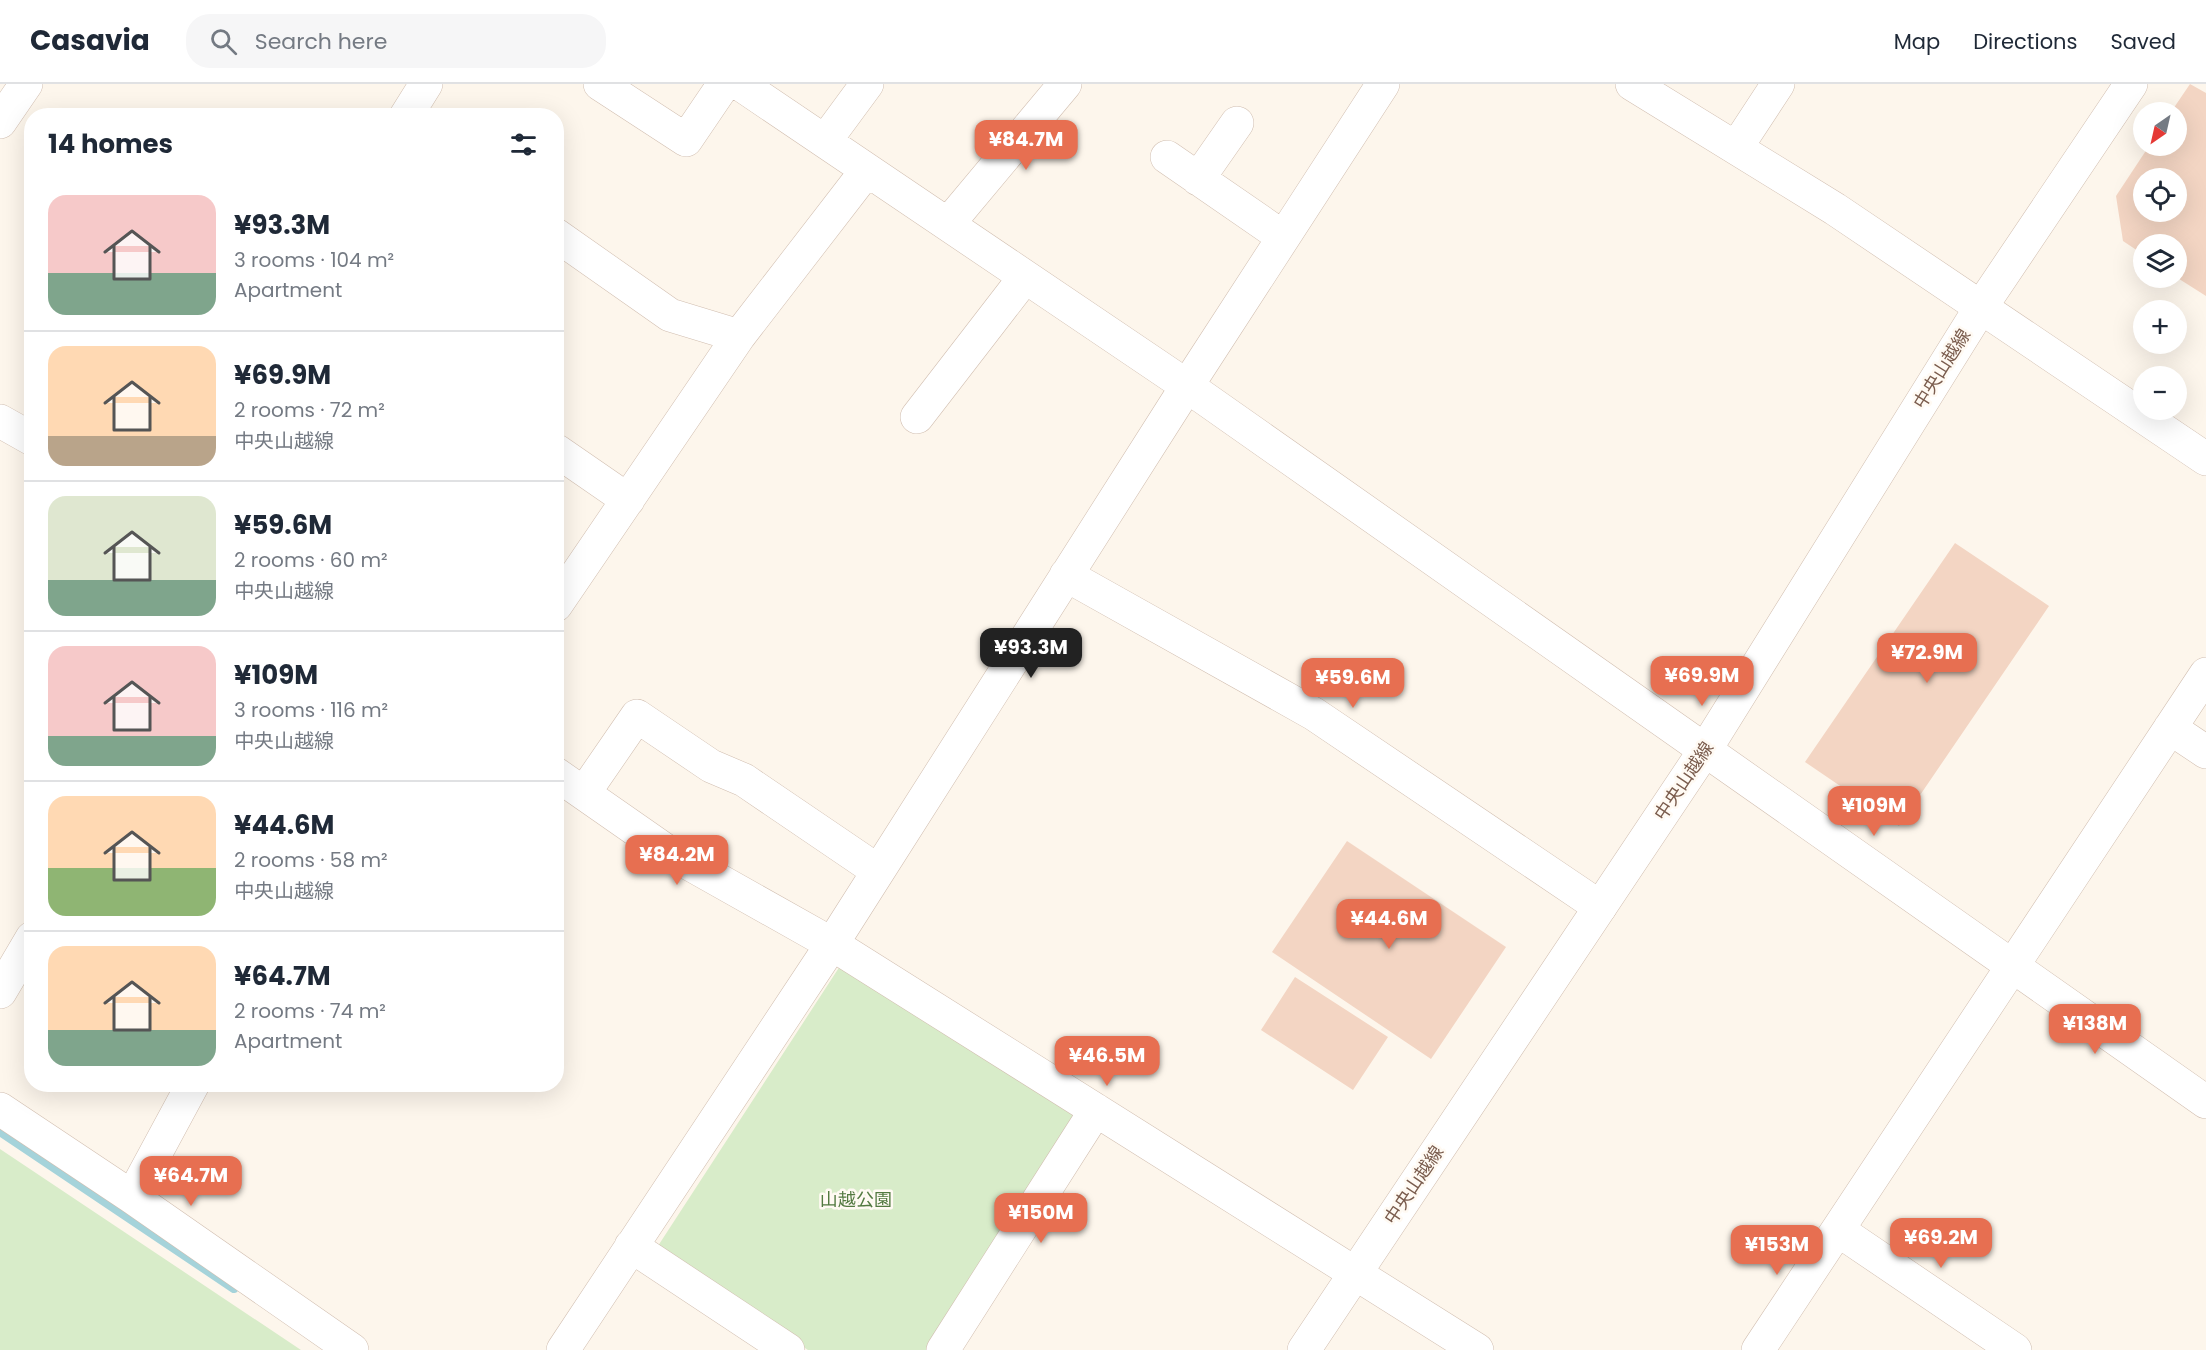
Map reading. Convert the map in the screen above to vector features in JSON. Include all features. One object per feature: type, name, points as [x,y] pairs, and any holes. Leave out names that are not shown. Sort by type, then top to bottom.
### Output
[{"type":"street","points":[[0,122],[26,84]]},
{"type":"street","points":[[411,108],[426,84]]},
{"type":"street","points":[[600,84],[686,140],[724,84]]},
{"type":"street","points":[[740,84],[1186,386],[2014,965],[2206,1102]]},
{"type":"street","points":[[825,141],[867,84]]},
{"type":"street","points":[[948,224],[1065,84]]},
{"type":"street","points":[[563,1350],[832,944],[1186,386],[1383,84]]},
{"type":"street","points":[[1632,84],[1835,209],[2206,459]]},
{"type":"street","points":[[1736,148],[1778,84]]},
{"type":"street","name":"中央山越線","points":[[1304,1350],[1706,750],[1981,307],[2130,84]]},
{"type":"street","points":[[1198,179],[1237,123]]},
{"type":"street","points":[[1167,157],[1283,237]]},
{"type":"street","points":[[564,593],[739,336],[867,170]]},
{"type":"street","points":[[564,241],[670,315],[739,336]]},
{"type":"street","points":[[917,417],[1025,277]]},
{"type":"street","points":[[0,421],[24,434]]},
{"type":"street","points":[[564,456],[628,500]]},
{"type":"street","points":[[1066,575],[1314,714],[1600,907]]},
{"type":"street","points":[[1758,1350],[2206,674]]},
{"type":"street","points":[[584,793],[637,716],[711,766],[744,780],[878,871]]},
{"type":"street","points":[[2170,728],[2206,752]]},
{"type":"street","points":[[564,779],[665,850],[832,944],[1477,1350]]},
{"type":"street","points":[[0,992],[24,952]]},
{"type":"street","points":[[132,1197],[189,1092]]},
{"type":"street","points":[[0,1108],[352,1350]]},
{"type":"street","points":[[943,1350],[1096,1110]]},
{"type":"street","points":[[1838,1230],[2015,1350]]},
{"type":"street","points":[[632,1246],[788,1350]]},
{"type":"green space","name":"山越公園","points":[[842,963],[1078,1115],[928,1350],[808,1350],[656,1249]]},
{"type":"green space","points":[[0,1149],[301,1350],[0,1350]]},
{"type":"building","points":[[2190,84],[2206,93],[2206,296],[2187,284],[2187,234],[2133,234],[2133,248],[2123,241],[2116,196],[2133,170],[2133,222],[2187,222],[2187,168],[2134,168],[2142,156],[2187,156],[2187,102],[2178,102]]},
{"type":"building","points":[[1955,543],[2049,606],[1899,826],[1805,762]]},
{"type":"building","points":[[1347,841],[1506,947],[1431,1059],[1272,952]]},
{"type":"building","points":[[1295,977],[1388,1037],[1353,1090],[1261,1030]]},
{"type":"waterway","points":[[0,1131],[234,1288]]}]
